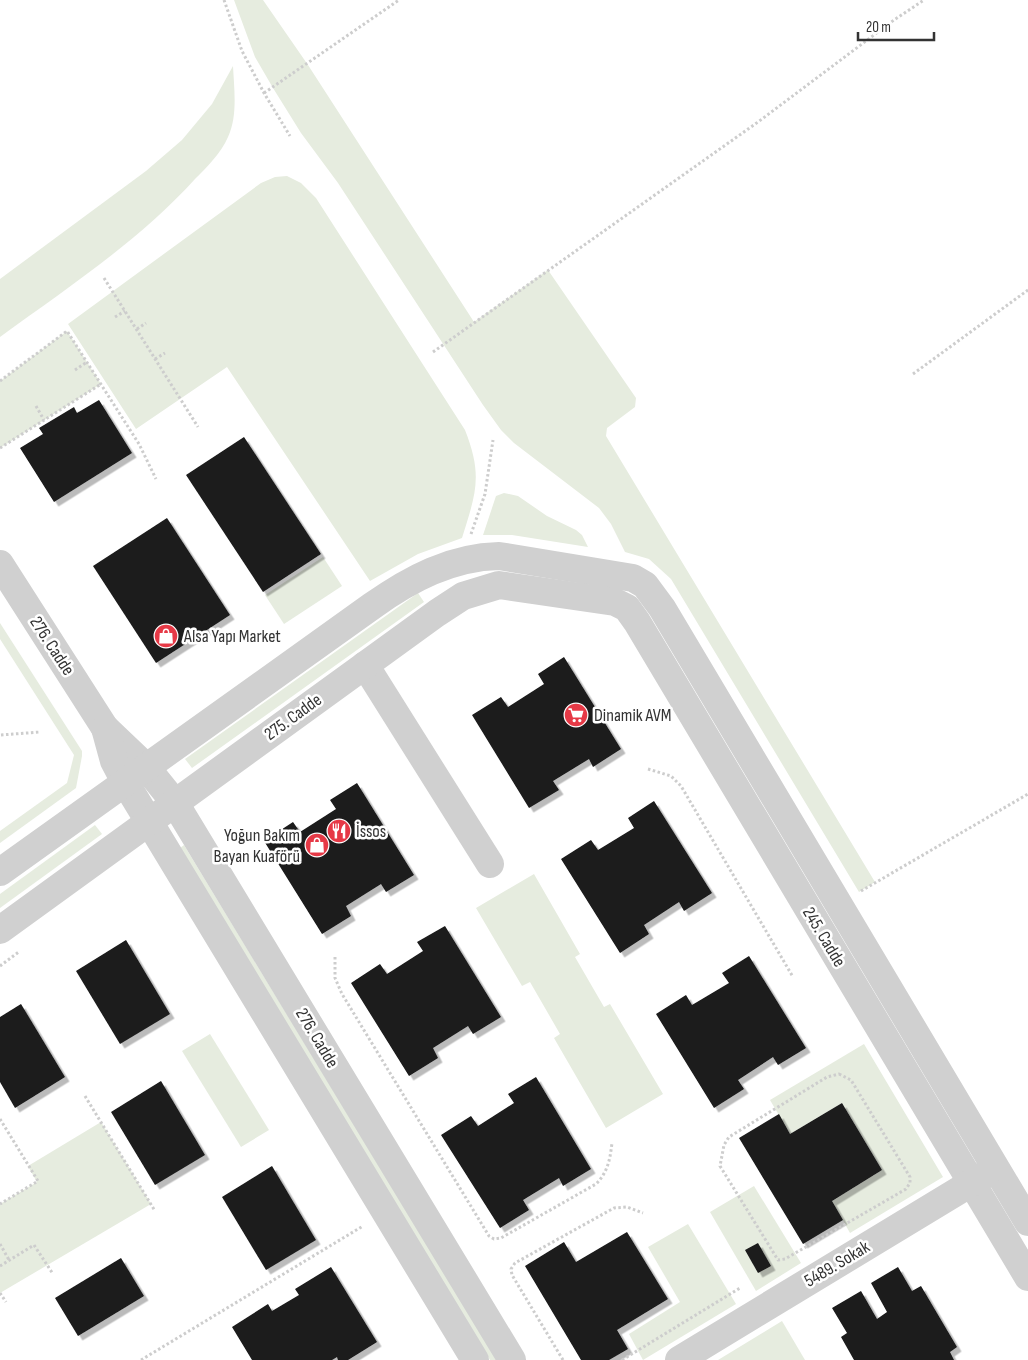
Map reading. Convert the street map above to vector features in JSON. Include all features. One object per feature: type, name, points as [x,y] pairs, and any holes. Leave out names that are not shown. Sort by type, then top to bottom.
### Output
[{"type":"street","name":"245. Cadde","points":[[470,559],[511,557],[613,573],[638,581],[656,599],[1028,1222]]},
{"type":"street","points":[[0,872],[402,586],[439,568],[470,559],[475,591]]},
{"type":"street","name":"276. Cadde","points":[[0,564],[105,728],[114,761],[175,803],[512,1360]]},
{"type":"street","name":"275. Cadde","points":[[0,930],[437,612],[475,591],[499,585],[511,585],[615,602]]},
{"type":"street","name":"245. Cadde","points":[[615,602],[627,608],[637,622],[1028,1277]]},
{"type":"street","points":[[365,665],[490,864]]},
{"type":"street","name":"276. Cadde","points":[[136,775],[149,822],[475,1360]]},
{"type":"street","name":"5489. Sokak","points":[[679,1360],[996,1168]]},
{"type":"path","points":[[224,0],[242,51],[264,94],[290,136]]},
{"type":"path","points":[[264,94],[399,0]]},
{"type":"path","points":[[433,352],[758,122],[894,20],[924,0]]},
{"type":"path","points":[[104,278],[198,427]]},
{"type":"path","points":[[914,374],[1028,290]]},
{"type":"path","points":[[115,317],[125,311]]},
{"type":"path","points":[[136,329],[146,323]]},
{"type":"path","points":[[0,381],[67,331],[139,444],[156,479]]},
{"type":"path","points":[[155,359],[165,353]]},
{"type":"path","points":[[75,370],[87,362]]},
{"type":"path","points":[[0,448],[101,384]]},
{"type":"path","points":[[36,406],[44,420]]},
{"type":"path","points":[[470,559],[470,537],[485,494],[493,440]]},
{"type":"path","points":[[1,735],[40,732]]},
{"type":"path","points":[[648,769],[671,776],[681,786],[793,977]]},
{"type":"path","points":[[838,903],[1028,794]]},
{"type":"path","points":[[0,966],[25,948]]},
{"type":"path","points":[[335,957],[335,978],[342,994],[489,1236],[494,1239],[501,1238],[596,1184],[605,1174],[612,1143]]},
{"type":"path","points":[[839,1074],[851,1080],[910,1177],[910,1183],[906,1189],[785,1259],[778,1260],[720,1166],[724,1145],[729,1137],[827,1077],[839,1074]]},
{"type":"path","points":[[85,1096],[155,1211]]},
{"type":"path","points":[[0,1119],[38,1182],[0,1204]]},
{"type":"path","points":[[563,1360],[512,1275],[511,1269],[515,1263],[614,1208],[627,1207],[643,1213]]},
{"type":"path","points":[[141,1360],[363,1228],[364,1223]]},
{"type":"path","points":[[0,1244],[9,1260]]},
{"type":"path","points":[[0,1266],[34,1245],[53,1274]]},
{"type":"path","points":[[622,1360],[740,1288]]},
{"type":"path","points":[[0,1292],[6,1302]]},
{"type":"shaded area","points":[[234,0],[263,0],[308,65],[474,322],[548,270],[636,398],[635,407],[607,428],[606,436],[875,882],[859,892],[671,579],[649,559],[625,552],[611,524],[599,508],[514,443],[501,430],[338,183],[301,133],[273,88],[255,57]]},
{"type":"shaded area","points":[[233,66],[235,102],[233,120],[222,149],[213,160],[173,202],[102,263],[0,337],[0,279],[146,171],[182,140],[212,104]]},
{"type":"shaded area","points":[[287,176],[301,183],[316,198],[465,430],[474,460],[476,484],[462,538],[418,554],[370,581],[227,367],[136,429],[68,324],[261,183],[275,177]]},
{"type":"shaded area","points":[[67,331],[101,384],[0,448],[0,381]]},
{"type":"shaded area","points":[[504,493],[518,496],[547,516],[576,530],[582,535],[588,547],[512,535],[483,535],[496,496]]},
{"type":"shaded area","points":[[323,557],[342,586],[284,624],[265,595]]},
{"type":"shaded area","points":[[418,593],[424,602],[192,768],[185,759]]},
{"type":"shaded area","points":[[0,623],[82,751],[82,756],[76,788],[0,843],[0,831],[67,783],[74,755],[0,639]]},
{"type":"shaded area","points":[[95,825],[102,834],[0,908],[0,894]]},
{"type":"shaded area","points":[[184,845],[497,1360],[490,1360],[180,848]]},
{"type":"shaded area","points":[[534,874],[580,954],[575,957],[604,1007],[610,1004],[663,1094],[606,1128],[554,1038],[560,1034],[530,982],[522,986],[476,908]]},
{"type":"shaded area","points":[[210,1034],[269,1130],[241,1147],[182,1051]]},
{"type":"shaded area","points":[[864,1044],[943,1177],[850,1233],[832,1201],[882,1170],[842,1103],[790,1134],[770,1100]]},
{"type":"shaded area","points":[[101,1122],[151,1204],[0,1293],[0,1204],[37,1182],[28,1166]]},
{"type":"shaded area","points":[[754,1186],[801,1263],[756,1291],[710,1212]]},
{"type":"shaded area","points":[[688,1224],[736,1304],[643,1360],[629,1334],[680,1302],[648,1247]]},
{"type":"shaded area","points":[[782,1321],[805,1360],[718,1360]]},
{"type":"building","points":[[99,400],[132,453],[54,502],[20,448],[43,434],[39,428],[74,407],[77,413]]},
{"type":"building","points":[[244,437],[321,554],[263,592],[186,475]]},
{"type":"building","points":[[167,518],[230,615],[156,663],[93,566]]},
{"type":"building","points":[[564,657],[621,749],[593,767],[589,759],[553,781],[559,790],[529,808],[472,715],[501,697],[508,707],[544,684],[538,674]]},
{"type":"building","points":[[357,783],[414,875],[386,892],[381,884],[346,906],[351,916],[322,934],[264,841],[293,822],[300,832],[336,809],[330,800]]},
{"type":"building","points":[[654,801],[712,893],[684,911],[679,902],[644,925],[649,934],[620,953],[561,859],[591,840],[598,850],[634,828],[628,818]]},
{"type":"building","points":[[445,926],[501,1017],[473,1034],[468,1026],[433,1048],[438,1058],[409,1076],[351,983],[380,964],[387,974],[423,951],[417,942]]},
{"type":"building","points":[[126,940],[170,1014],[120,1044],[76,971]]},
{"type":"building","points":[[749,956],[806,1048],[778,1065],[773,1057],[738,1080],[744,1089],[714,1108],[656,1014],[686,995],[692,1005],[729,983],[722,973]]},
{"type":"building","points":[[21,1004],[65,1077],[15,1108],[0,1082],[0,1017]]},
{"type":"building","points":[[536,1077],[591,1169],[563,1186],[559,1178],[523,1200],[529,1210],[500,1228],[441,1135],[471,1116],[478,1126],[514,1103],[508,1094]]},
{"type":"building","points":[[161,1081],[205,1155],[155,1185],[111,1112]]},
{"type":"building","points":[[842,1103],[882,1170],[832,1201],[843,1220],[803,1244],[739,1138],[779,1114],[790,1134]]},
{"type":"building","points":[[272,1166],[316,1240],[266,1270],[222,1197]]},
{"type":"building","points":[[627,1232],[668,1299],[617,1330],[628,1349],[609,1360],[581,1360],[525,1266],[564,1242],[576,1262]]},
{"type":"building","points":[[758,1243],[771,1266],[758,1273],[745,1250]]},
{"type":"building","points":[[121,1258],[144,1296],[78,1336],[55,1298]]},
{"type":"building","points":[[331,1267],[377,1342],[348,1360],[338,1360],[337,1357],[332,1360],[252,1360],[232,1327],[268,1304],[272,1311],[299,1295],[295,1289]]},
{"type":"building","points":[[898,1267],[912,1291],[921,1286],[957,1347],[950,1352],[954,1360],[854,1360],[841,1337],[847,1333],[832,1308],[861,1291],[877,1319],[887,1312],[871,1283]]},
{"type":"place","name":"Alsa Yapı Market","points":[[166,636]]},
{"type":"place","name":"Dinamik AVM","points":[[576,715]]},
{"type":"place","name":"İssos","points":[[339,831]]},
{"type":"place","name":"Yoğun Bakım Bayan Kuaförü","points":[[317,845]]}]
